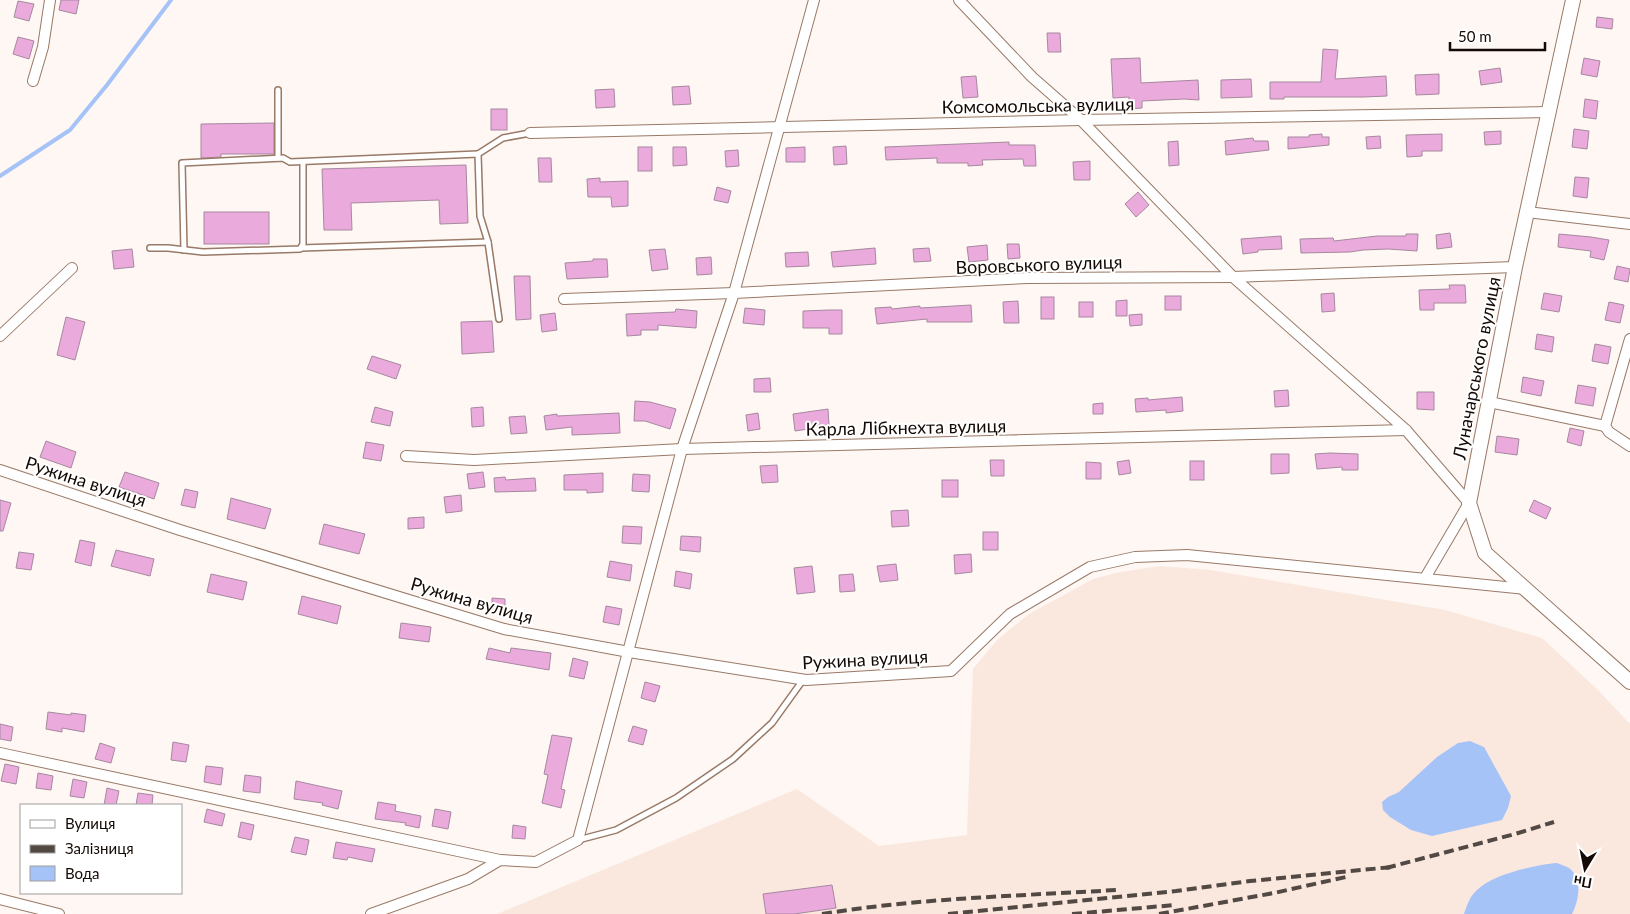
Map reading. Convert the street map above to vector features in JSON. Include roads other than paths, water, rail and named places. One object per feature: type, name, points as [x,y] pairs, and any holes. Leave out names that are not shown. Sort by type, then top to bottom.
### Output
[{"type":"main road","name":"Луначарського вулиця","points":[[1573,0],[1515,267],[1469,503],[1485,553],[1630,681]]},
{"type":"street","points":[[33,81],[43,47],[50,0]]},
{"type":"street","points":[[0,753],[500,860],[536,862],[578,840],[682,449],[734,294],[814,0]]},
{"type":"street","points":[[959,0],[1032,77],[1081,120],[1233,277],[1406,430],[1469,503],[1425,578],[1526,589]]},
{"type":"street","name":"Комсомольська вулиця","points":[[530,133],[1081,120],[1548,112]]},
{"type":"street","points":[[1527,212],[1630,224]]},
{"type":"street","name":"Воровського вулиця","points":[[564,298],[734,294],[1028,278],[1233,277],[1515,267]]},
{"type":"street","points":[[0,336],[72,268]]},
{"type":"street","points":[[1630,339],[1606,426],[1609,432],[1630,446]]},
{"type":"street","points":[[1489,402],[1606,426]]},
{"type":"street","name":"Карла Лібкнехта вулиця","points":[[406,456],[474,460],[682,449],[1406,430]]},
{"type":"street","name":"Ружина вулиця","points":[[0,470],[180,530],[504,628],[629,652],[804,680],[951,671],[1010,614],[1090,567],[1135,557],[1187,555],[1425,578]]},
{"type":"street","points":[[370,914],[468,880],[500,860]]},
{"type":"street","points":[[0,899],[59,914]]},
{"type":"lane","points":[[278,90],[278,158]]},
{"type":"lane","points":[[184,250],[182,163],[278,158],[283,158],[290,162],[303,162],[478,154],[503,138],[530,133]]},
{"type":"lane","points":[[478,154],[480,216],[488,242],[499,319]]},
{"type":"lane","points":[[301,248],[303,244],[303,162]]},
{"type":"lane","points":[[150,248],[203,252],[488,242]]},
{"type":"lane","points":[[578,840],[616,830],[676,798],[733,759],[772,723],[804,680]]},
{"type":"water","points":[[1470,741],[1484,747],[1511,796],[1502,820],[1432,836],[1411,830],[1390,817],[1383,810],[1382,802],[1399,792],[1437,757],[1458,743]]},
{"type":"water","points":[[1557,863],[1569,868],[1573,872],[1578,884],[1578,896],[1572,914],[1464,914],[1475,892],[1493,879],[1526,868]]},
{"type":"waterway","points":[[0,176],[70,130],[107,85],[171,0]]},
{"type":"railway","points":[[1386,868],[1554,822]]},
{"type":"railway","points":[[948,914],[1392,867]]},
{"type":"railway","points":[[1159,914],[1274,893],[1346,877]]},
{"type":"railway","points":[[822,914],[895,904],[1116,890]]},
{"type":"railway","points":[[1072,914],[1175,905]]}]
